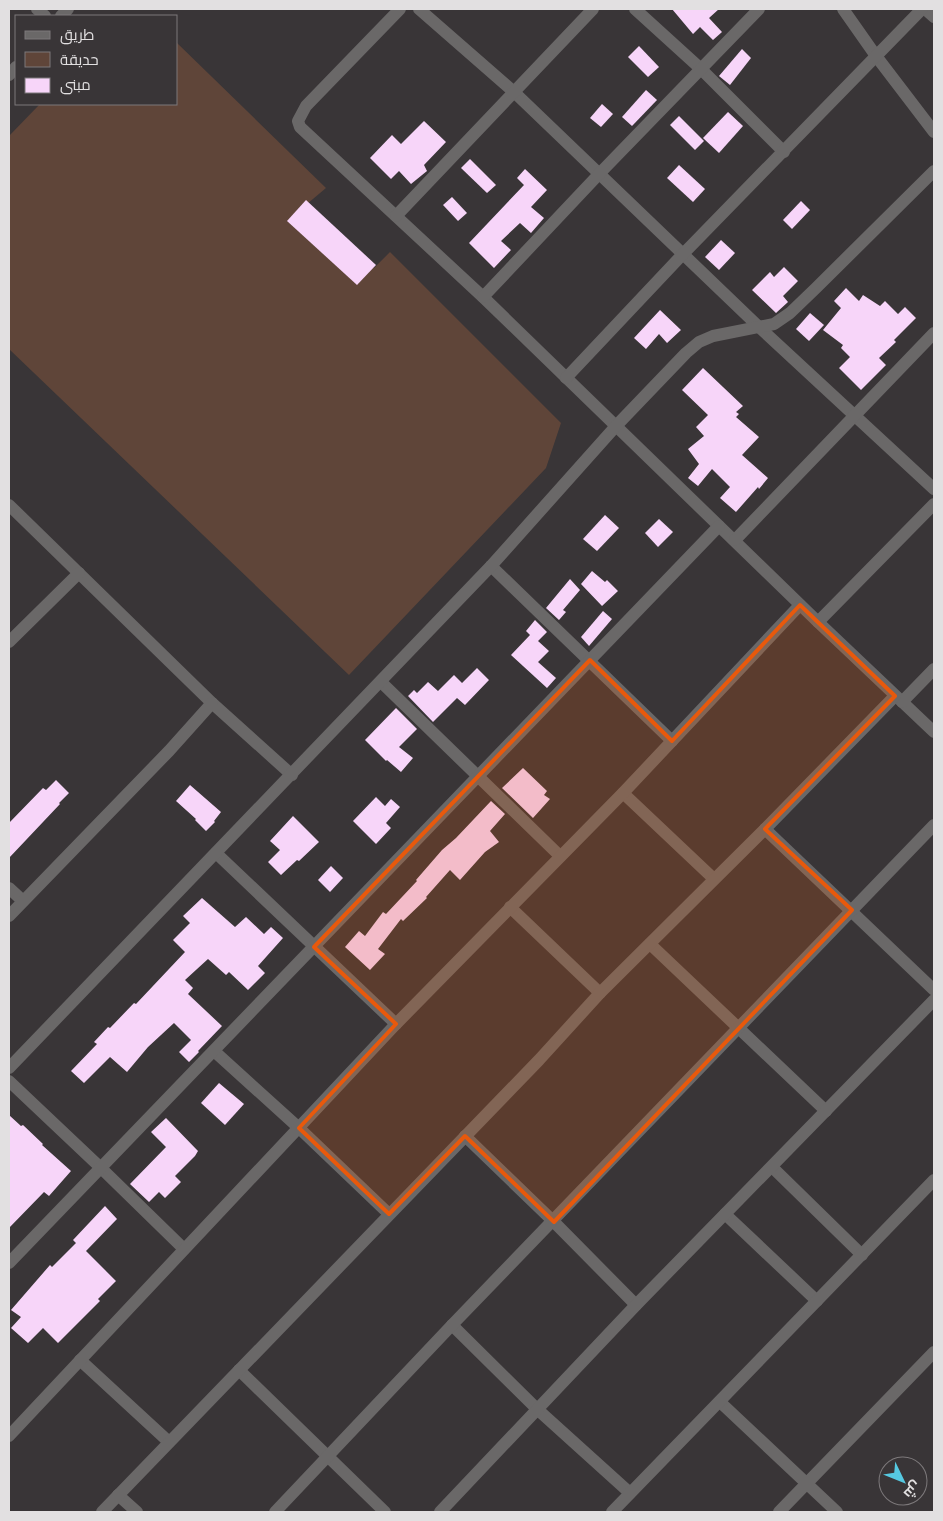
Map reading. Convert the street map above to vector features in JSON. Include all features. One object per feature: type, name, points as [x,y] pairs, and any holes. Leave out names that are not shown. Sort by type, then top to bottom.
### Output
[{"type":"street","points":[[400,9],[306,106],[298,121],[300,127],[483,297],[800,605],[934,732]]},
{"type":"street","points":[[419,9],[514,92],[759,327],[934,489]]},
{"type":"street","points":[[396,216],[593,9]]},
{"type":"street","points":[[635,9],[701,70],[784,152]]},
{"type":"street","points":[[483,297],[759,9]]},
{"type":"street","points":[[843,9],[934,132]]},
{"type":"street","points":[[566,378],[683,254],[876,56],[924,9],[934,17]]},
{"type":"street","points":[[9,1068],[292,776],[491,566],[616,426],[686,353],[700,342],[713,336],[774,324],[790,313],[934,171]]},
{"type":"street","points":[[735,540],[934,333]]},
{"type":"street","points":[[818,622],[934,504]]},
{"type":"street","points":[[9,505],[212,703],[292,776]]},
{"type":"street","points":[[9,1263],[719,526]]},
{"type":"street","points":[[491,566],[672,740]]},
{"type":"street","points":[[9,642],[79,573]]},
{"type":"street","points":[[9,1436],[396,1024],[623,793],[800,605]]},
{"type":"street","points":[[102,1512],[465,1136],[600,993],[765,828],[898,699],[934,669]]},
{"type":"street","points":[[381,682],[560,856]]},
{"type":"street","points":[[9,916],[212,703]]},
{"type":"street","points":[[623,793],[714,879]]},
{"type":"street","points":[[275,1512],[452,1325],[554,1222],[934,825]]},
{"type":"street","points":[[765,828],[934,990]]},
{"type":"street","points":[[216,854],[396,1024]]},
{"type":"street","points":[[9,888],[23,902]]},
{"type":"street","points":[[510,907],[600,993]]},
{"type":"street","points":[[650,944],[826,1110]]},
{"type":"street","points":[[440,1512],[636,1305],[934,1000]]},
{"type":"street","points":[[214,1052],[299,1128],[389,1214]]},
{"type":"street","points":[[9,1081],[184,1249]]},
{"type":"street","points":[[465,1136],[636,1305]]},
{"type":"street","points":[[772,1167],[862,1255]]},
{"type":"street","points":[[612,1512],[934,1182]]},
{"type":"street","points":[[725,1214],[817,1301]]},
{"type":"street","points":[[452,1325],[537,1409],[630,1494]]},
{"type":"street","points":[[779,1512],[934,1352]]},
{"type":"street","points":[[80,1360],[169,1442]]},
{"type":"street","points":[[238,1370],[385,1512]]},
{"type":"street","points":[[720,1402],[837,1512]]},
{"type":"street","points":[[118,1495],[137,1512]]},
{"type":"highlighted area","points":[[800,605],[895,696],[765,829],[852,910],[554,1222],[465,1136],[389,1214],[299,1128],[396,1024],[314,947],[590,660],[672,741]]},
{"type":"green space","points":[[178,44],[326,188],[307,204],[374,268],[390,252],[561,423],[546,468],[349,675],[9,349],[9,136],[39,105],[178,105]]},
{"type":"building","points":[[672,9],[719,9],[709,18],[722,32],[713,40],[700,27],[693,34]]},
{"type":"building","points":[[639,46],[659,67],[648,77],[628,57]]},
{"type":"building","points":[[742,49],[751,58],[730,85],[719,76]]},
{"type":"building","points":[[646,90],[657,100],[632,126],[622,117]]},
{"type":"building","points":[[602,104],[613,114],[601,127],[590,118]]},
{"type":"building","points":[[728,112],[743,126],[719,153],[703,138]]},
{"type":"building","points":[[679,116],[704,141],[695,150],[670,125]]},
{"type":"building","points":[[424,121],[446,142],[424,165],[427,171],[411,184],[399,171],[391,179],[370,158],[392,135],[401,144]]},
{"type":"building","points":[[470,159],[496,185],[487,193],[461,168]]},
{"type":"building","points":[[679,165],[705,189],[693,202],[667,178]]},
{"type":"building","points":[[525,169],[547,190],[531,207],[544,218],[531,233],[520,223],[501,241],[511,250],[494,268],[469,243],[524,185],[517,178]]},
{"type":"building","points":[[452,197],[467,213],[458,221],[443,205]]},
{"type":"building","points":[[306,200],[376,265],[357,285],[287,221]]},
{"type":"building","points":[[801,201],[810,210],[792,229],[783,220]]},
{"type":"building","points":[[721,240],[735,253],[719,270],[705,257]]},
{"type":"building","points":[[784,267],[798,281],[783,296],[788,302],[776,313],[752,290],[770,272],[774,277]]},
{"type":"building","points":[[846,288],[859,301],[863,295],[880,306],[885,301],[898,314],[905,307],[916,318],[894,340],[896,342],[879,358],[886,365],[861,390],[839,368],[850,357],[841,348],[843,345],[823,330],[841,308],[834,301]]},
{"type":"building","points":[[660,310],[681,330],[667,343],[659,334],[646,349],[634,338]]},
{"type":"building","points":[[810,313],[824,325],[809,341],[796,329]]},
{"type":"building","points":[[703,368],[743,406],[736,412],[739,414],[736,417],[759,437],[742,455],[768,478],[736,512],[720,498],[730,487],[712,469],[698,486],[688,478],[699,464],[688,449],[704,436],[696,427],[708,415],[682,390]]},
{"type":"building","points":[[605,515],[619,528],[597,551],[583,539]]},
{"type":"building","points":[[659,519],[673,532],[658,547],[645,533]]},
{"type":"building","points":[[592,571],[605,582],[607,580],[618,591],[602,606],[581,584]]},
{"type":"building","points":[[570,579],[580,590],[563,610],[566,612],[559,620],[546,608]]},
{"type":"building","points":[[603,611],[612,619],[589,646],[581,637]]},
{"type":"building","points":[[535,620],[547,632],[538,641],[549,651],[538,662],[556,678],[547,688],[511,655],[530,635],[526,631]]},
{"type":"building","points":[[477,668],[489,680],[465,705],[457,698],[433,722],[408,696],[414,690],[417,693],[428,682],[438,691],[454,675],[462,683]]},
{"type":"building","points":[[396,708],[417,729],[399,747],[413,758],[401,772],[386,761],[365,740]]},
{"type":"building","points":[[523,768],[547,791],[544,795],[550,799],[533,818],[502,788]]},
{"type":"building","points":[[56,780],[69,793],[9,858],[9,823],[43,788],[46,790]]},
{"type":"building","points":[[190,785],[221,812],[206,831],[176,801]]},
{"type":"building","points":[[376,797],[385,806],[391,799],[400,807],[386,823],[391,828],[376,844],[353,821]]},
{"type":"building","points":[[491,801],[505,814],[490,831],[499,842],[485,852],[460,880],[450,870],[427,898],[403,921],[401,919],[378,949],[385,954],[370,970],[345,947],[359,931],[365,936],[383,912],[386,914],[417,881],[442,850]]},
{"type":"building","points":[[293,816],[319,842],[281,875],[268,862],[280,850],[270,841]]},
{"type":"building","points":[[331,866],[343,878],[330,892],[318,880]]},
{"type":"building","points":[[202,898],[235,927],[246,917],[264,934],[271,927],[283,938],[258,966],[265,973],[248,990],[229,972],[226,975],[208,959],[185,980],[193,988],[188,994],[222,1026],[189,1062],[179,1052],[191,1040],[174,1023],[148,1047],[127,1072],[110,1057],[84,1083],[71,1071],[97,1044],[94,1042],[108,1027],[110,1028],[134,1003],[136,1004],[185,952],[173,940],[190,923],[183,916]]},
{"type":"building","points":[[219,1083],[244,1104],[225,1125],[201,1103]]},
{"type":"building","points":[[9,1115],[21,1126],[23,1125],[71,1171],[49,1196],[44,1192],[9,1228]]},
{"type":"building","points":[[166,1118],[198,1151],[175,1176],[181,1182],[165,1198],[159,1192],[149,1202],[130,1184],[166,1147],[151,1132]]},
{"type":"building","points":[[105,1206],[117,1219],[86,1251],[116,1281],[98,1299],[100,1301],[58,1343],[43,1328],[28,1343],[11,1328],[21,1317],[11,1310],[50,1265],[52,1267],[76,1243],[73,1240]]}]
